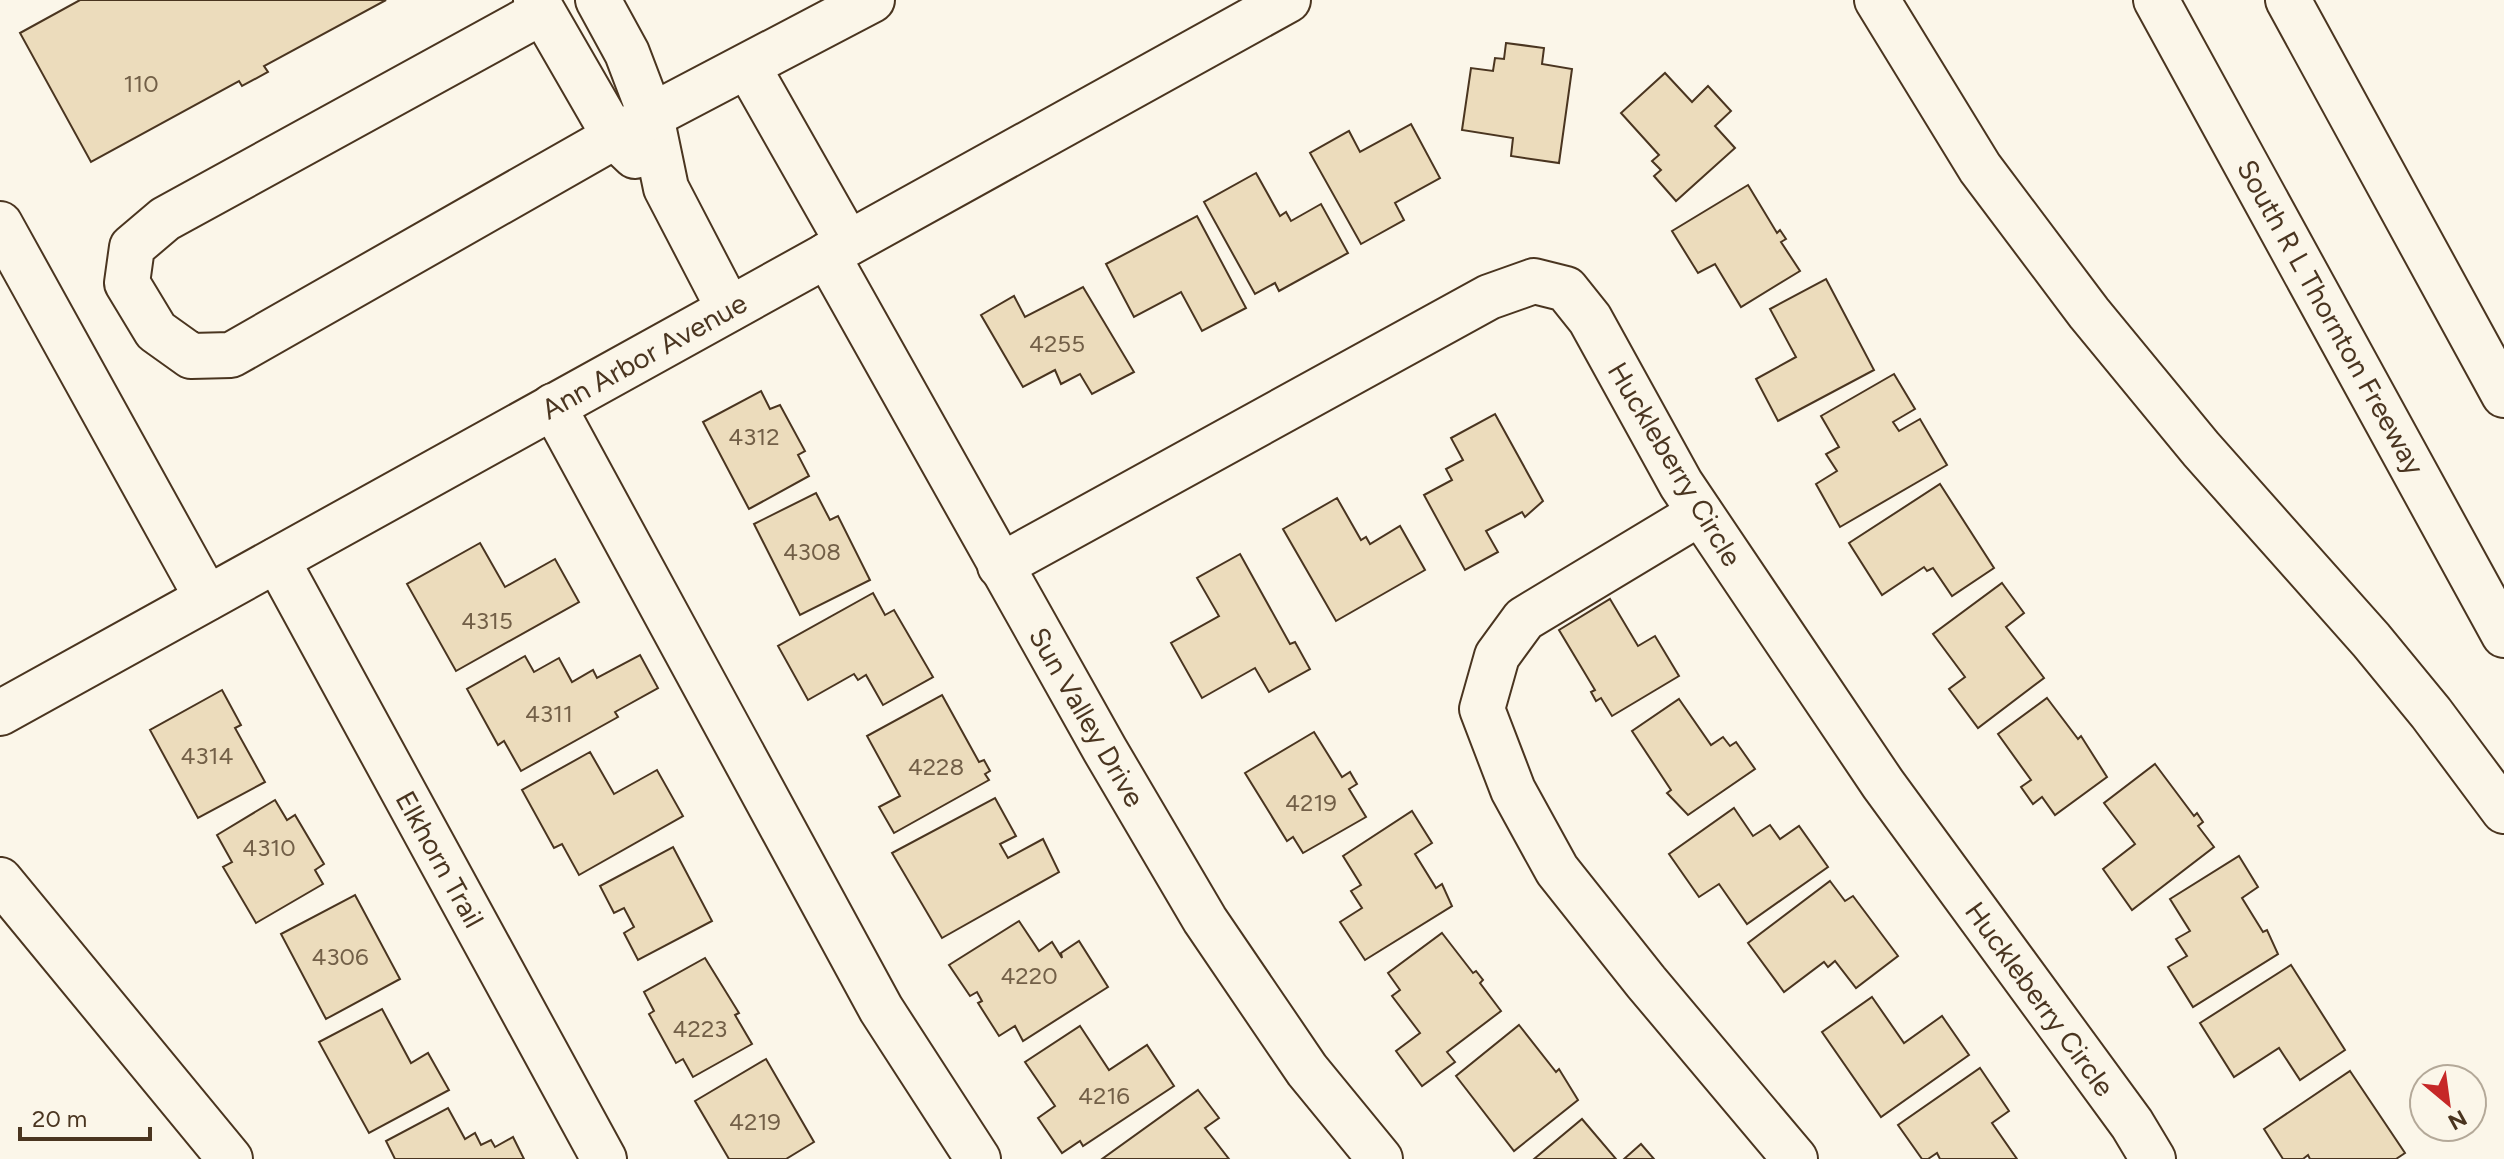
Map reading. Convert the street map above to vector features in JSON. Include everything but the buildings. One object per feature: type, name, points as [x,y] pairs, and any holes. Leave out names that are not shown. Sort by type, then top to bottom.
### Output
[{"type":"main road","points":[[598,0],[627,53],[633,126]]},
{"type":"main road","points":[[729,309],[633,126],[539,6],[165,219],[132,247],[127,283],[156,331],[191,356],[231,355],[633,126],[872,0]]},
{"type":"main road","name":"Ann Arbor Avenue","points":[[0,713],[1288,0]]},
{"type":"main road","points":[[1877,0],[1980,168],[2089,313],[2201,449],[2371,640],[2431,713],[2504,811]]},
{"type":"main road","name":"South R L Thornton Freeway","points":[[2156,0],[2504,635]]},
{"type":"main road","points":[[2288,0],[2504,395]]},
{"type":"main road","name":"Sun Valley Drive","points":[[748,67],[1000,566],[1105,750],[1205,920],[1307,1070],[1380,1159]]},
{"type":"main road","points":[[0,224],[207,598]]},
{"type":"main road","name":"Huckleberry Circle","points":[[1000,566],[1489,297],[1534,281],[1566,289],[1590,319],[1700,513],[1883,784],[2132,1124],[2153,1159]]},
{"type":"main road","points":[[553,406],[881,1009],[978,1159]]},
{"type":"main road","points":[[1700,513],[1524,619],[1497,656],[1482,709],[1513,790],[1557,870],[1646,982],[1795,1159]]},
{"type":"main road","name":"Elkhorn Trail","points":[[277,560],[604,1159]]},
{"type":"main road","points":[[0,880],[230,1159]]}]
